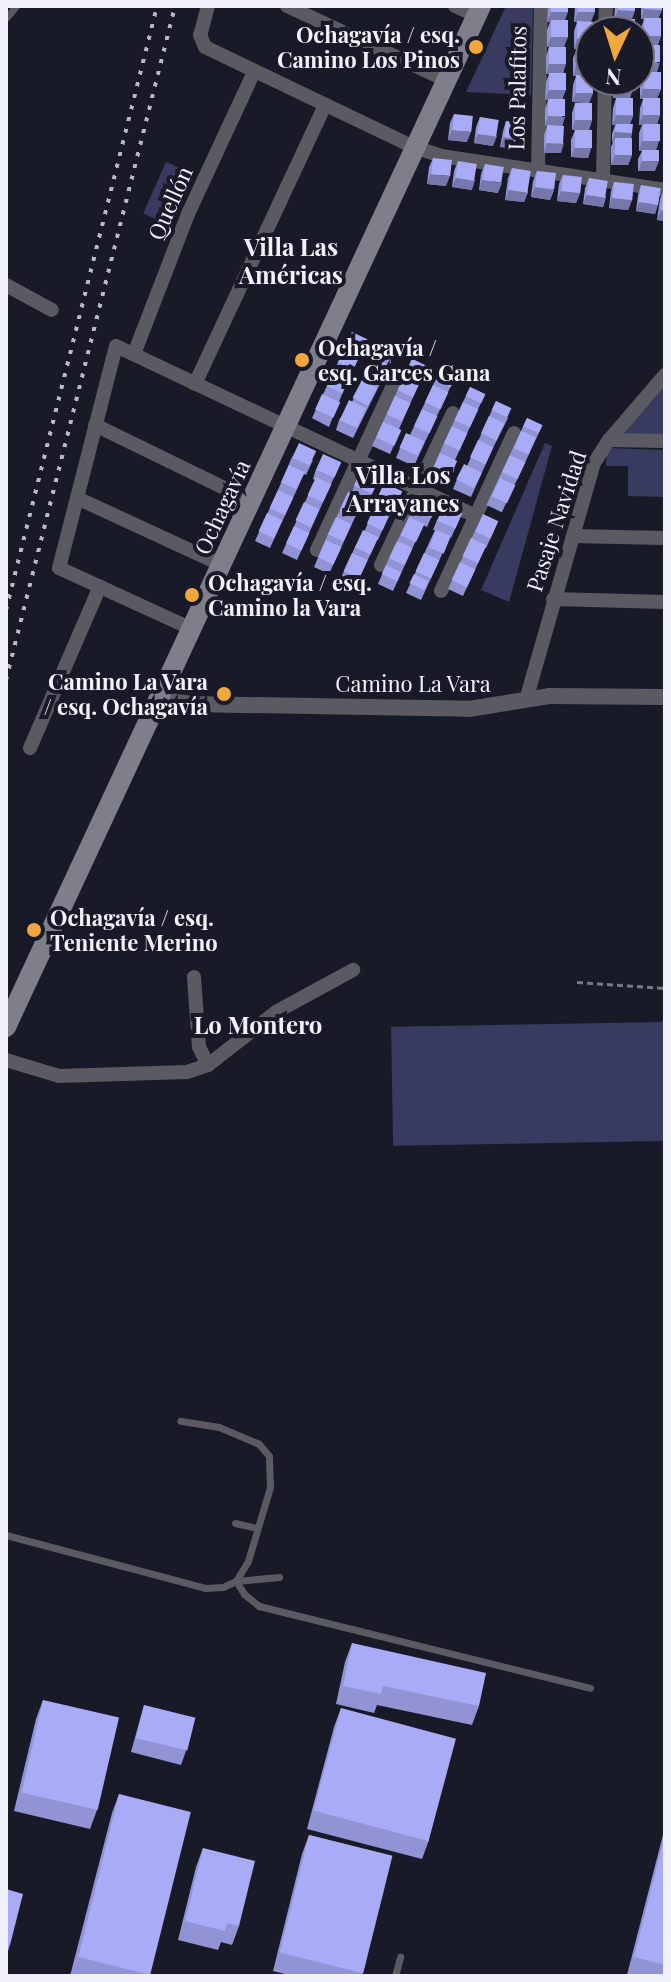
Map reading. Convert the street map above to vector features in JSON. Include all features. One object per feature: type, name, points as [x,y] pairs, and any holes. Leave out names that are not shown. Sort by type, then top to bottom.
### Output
[{"type":"main road","name":"Ochagavía","points":[[6,1027],[478,11]]},
{"type":"street","points":[[208,6],[201,42],[254,72],[414,147],[441,156],[665,190]]},
{"type":"street","points":[[287,6],[446,80]]},
{"type":"street","points":[[455,6],[478,11]]},
{"type":"street","name":"Los Palafitos","points":[[538,172],[541,6]]},
{"type":"street","name":"Quellón","points":[[134,354],[188,214],[254,72]]},
{"type":"street","points":[[603,181],[605,96]]},
{"type":"street","points":[[195,384],[325,105]]},
{"type":"street","points":[[6,285],[52,310]]},
{"type":"street","points":[[192,629],[59,568],[116,346],[476,516]]},
{"type":"street","name":"Pasaje Navidad","points":[[526,700],[594,463],[609,440],[665,375]]},
{"type":"street","points":[[317,550],[394,383]]},
{"type":"street","points":[[381,565],[453,413]]},
{"type":"street","points":[[95,425],[251,501]]},
{"type":"street","points":[[441,591],[514,433]]},
{"type":"street","points":[[609,440],[665,441]]},
{"type":"street","points":[[77,498],[222,565]]},
{"type":"street","points":[[573,536],[665,538]]},
{"type":"street","points":[[30,748],[100,586]]},
{"type":"street","points":[[553,599],[665,602]]},
{"type":"street","name":"Camino La Vara","points":[[160,700],[191,704],[469,709],[549,696],[665,697]]},
{"type":"street","points":[[6,1060],[38,1072],[87,1077],[187,1072],[208,1065],[276,1012],[353,970]]},
{"type":"street","points":[[194,977],[199,1047],[208,1065]]},
{"type":"lane","points":[[6,18],[16,6]]},
{"type":"lane","points":[[180,1421],[219,1427],[259,1444],[269,1456],[270,1487],[248,1561],[236,1581]]},
{"type":"lane","points":[[235,1523],[257,1528]]},
{"type":"lane","points":[[6,1535],[205,1588],[279,1577]]},
{"type":"lane","points":[[236,1581],[244,1594],[259,1606],[590,1688]]},
{"type":"lane","points":[[395,1976],[400,1957]]},
{"type":"path","points":[[577,982],[665,988]]},
{"type":"shaded area","points":[[506,6],[533,6],[531,95],[466,92]]},
{"type":"shaded area","points":[[166,162],[191,173],[168,224],[143,213]]},
{"type":"shaded area","points":[[665,383],[665,435],[623,434]]},
{"type":"shaded area","points":[[545,443],[552,446],[509,602],[481,590]]},
{"type":"shaded area","points":[[607,448],[665,450],[665,497],[628,496],[628,466],[606,466]]},
{"type":"shaded area","points":[[663,1022],[665,1141],[393,1146],[391,1027]]},
{"type":"building","points":[[551,6],[568,6],[568,12],[551,12]]},
{"type":"building","points":[[578,6],[595,6],[595,12],[578,12]]},
{"type":"building","points":[[618,6],[635,6],[635,11],[618,10]]},
{"type":"building","points":[[644,6],[662,6],[662,10],[644,9]]},
{"type":"building","points":[[655,18],[661,18],[661,36],[655,36]]},
{"type":"building","points":[[551,20],[568,20],[568,37],[551,37]]},
{"type":"building","points":[[655,45],[660,45],[660,62],[655,62]]},
{"type":"building","points":[[549,47],[566,47],[566,64],[549,64]]},
{"type":"building","points":[[655,72],[661,72],[661,89],[655,89]]},
{"type":"building","points":[[549,73],[566,73],[566,90],[549,90]]},
{"type":"building","points":[[616,98],[633,98],[633,115],[616,115]]},
{"type":"building","points":[[643,98],[660,98],[660,115],[643,115]]},
{"type":"building","points":[[548,99],[565,99],[565,116],[548,116]]},
{"type":"building","points":[[575,103],[592,103],[592,120],[575,120]]},
{"type":"building","points":[[454,114],[473,116],[471,132],[452,130]]},
{"type":"building","points":[[480,117],[499,120],[496,137],[477,134]]},
{"type":"building","points":[[506,121],[525,123],[523,139],[504,137]]},
{"type":"building","points":[[616,124],[633,124],[632,133],[615,132]]},
{"type":"building","points":[[643,124],[660,124],[660,141],[643,141]]},
{"type":"building","points":[[547,125],[564,126],[563,144],[546,143]]},
{"type":"building","points":[[575,130],[592,130],[592,148],[575,148]]},
{"type":"building","points":[[615,138],[632,138],[632,155],[615,155]]},
{"type":"building","points":[[642,150],[659,150],[659,161],[642,161]]},
{"type":"building","points":[[433,158],[452,160],[450,176],[431,174]]},
{"type":"building","points":[[458,161],[477,164],[474,181],[455,178]]},
{"type":"building","points":[[485,164],[504,167],[501,183],[482,180]]},
{"type":"building","points":[[512,168],[531,171],[527,193],[509,190]]},
{"type":"building","points":[[537,171],[556,173],[554,189],[535,187]]},
{"type":"building","points":[[563,175],[582,177],[580,193],[561,191]]},
{"type":"building","points":[[589,178],[608,181],[605,198],[586,195]]},
{"type":"building","points":[[614,182],[634,184],[632,200],[612,198]]},
{"type":"building","points":[[641,185],[661,188],[658,205],[638,202]]},
{"type":"building","points":[[665,189],[665,211],[661,210]]},
{"type":"building","points":[[352,332],[367,339],[363,348],[348,341]]},
{"type":"building","points":[[346,345],[361,352],[353,369],[338,362]]},
{"type":"building","points":[[379,345],[394,352],[390,361],[375,354]]},
{"type":"building","points":[[374,357],[388,364],[379,382],[365,375]]},
{"type":"building","points":[[412,359],[427,366],[423,375],[408,368]]},
{"type":"building","points":[[335,369],[350,376],[342,393],[327,386]]},
{"type":"building","points":[[406,372],[421,379],[413,397],[398,390]]},
{"type":"building","points":[[439,372],[454,379],[451,387],[435,380]]},
{"type":"building","points":[[362,380],[377,388],[368,406],[353,398]]},
{"type":"building","points":[[433,385],[448,392],[440,409],[425,402]]},
{"type":"building","points":[[470,387],[485,394],[481,403],[466,396]]},
{"type":"building","points":[[322,394],[340,402],[333,418],[315,410]]},
{"type":"building","points":[[395,396],[410,403],[402,421],[387,414]]},
{"type":"building","points":[[349,400],[366,408],[357,428],[340,420]]},
{"type":"building","points":[[496,401],[511,408],[507,417],[492,410]]},
{"type":"building","points":[[463,402],[478,409],[470,427],[455,420]]},
{"type":"building","points":[[422,409],[437,416],[429,433],[414,426]]},
{"type":"building","points":[[489,416],[504,423],[496,440],[481,433]]},
{"type":"building","points":[[527,418],[542,425],[539,433],[523,426]]},
{"type":"building","points":[[383,422],[401,430],[394,446],[376,438]]},
{"type":"building","points":[[452,426],[467,433],[459,450],[444,443]]},
{"type":"building","points":[[521,431],[536,437],[529,455],[514,449]]},
{"type":"building","points":[[406,433],[424,441],[418,456],[399,448]]},
{"type":"building","points":[[478,440],[493,447],[485,464],[470,457]]},
{"type":"building","points":[[299,443],[316,451],[309,466],[292,458]]},
{"type":"building","points":[[440,453],[457,461],[450,476],[433,468]]},
{"type":"building","points":[[323,454],[341,462],[334,478],[316,470]]},
{"type":"building","points":[[510,455],[525,462],[517,479],[502,472]]},
{"type":"building","points":[[464,464],[482,473],[474,488],[456,479]]},
{"type":"building","points":[[289,465],[304,472],[296,489],[281,482]]},
{"type":"building","points":[[360,472],[378,480],[372,494],[354,486]]},
{"type":"building","points":[[316,477],[331,484],[323,502],[308,495]]},
{"type":"building","points":[[500,478],[515,485],[507,503],[492,496]]},
{"type":"building","points":[[384,483],[402,491],[395,507],[377,499]]},
{"type":"building","points":[[278,490],[293,497],[285,515],[270,508]]},
{"type":"building","points":[[348,492],[363,499],[355,517],[340,510]]},
{"type":"building","points":[[420,494],[438,502],[431,518],[413,510]]},
{"type":"building","points":[[304,502],[319,509],[311,527],[296,520]]},
{"type":"building","points":[[444,505],[462,513],[455,529],[437,521]]},
{"type":"building","points":[[375,506],[390,513],[382,530],[367,523]]},
{"type":"building","points":[[267,513],[282,520],[274,538],[259,531]]},
{"type":"building","points":[[483,514],[498,521],[490,538],[475,531]]},
{"type":"building","points":[[336,517],[351,524],[343,541],[328,534]]},
{"type":"building","points":[[409,517],[424,524],[416,542],[401,535]]},
{"type":"building","points":[[294,526],[309,533],[301,550],[286,543]]},
{"type":"building","points":[[363,530],[378,537],[370,554],[355,547]]},
{"type":"building","points":[[436,530],[451,536],[444,554],[429,548]]},
{"type":"building","points":[[471,538],[486,545],[478,563],[463,556]]},
{"type":"building","points":[[326,540],[341,547],[333,564],[318,557]]},
{"type":"building","points":[[397,541],[412,548],[404,565],[389,558]]},
{"type":"building","points":[[352,553],[367,560],[359,578],[344,571]]},
{"type":"building","points":[[424,553],[439,560],[431,578],[416,571]]},
{"type":"building","points":[[460,562],[475,569],[467,587],[452,580]]},
{"type":"building","points":[[386,565],[401,572],[397,581],[382,574]]},
{"type":"building","points":[[414,574],[428,581],[424,590],[409,583]]},
{"type":"building","points":[[352,1643],[486,1673],[479,1706],[383,1686],[381,1694],[343,1686]]},
{"type":"building","points":[[43,1700],[119,1718],[98,1810],[22,1793]]},
{"type":"building","points":[[144,1705],[195,1718],[187,1751],[136,1738]]},
{"type":"building","points":[[341,1708],[456,1739],[429,1841],[314,1810]]},
{"type":"building","points":[[119,1794],[191,1812],[150,1975],[78,1957]]},
{"type":"building","points":[[309,1835],[392,1856],[363,1973],[280,1952]]},
{"type":"building","points":[[665,1835],[665,1965],[634,1957]]},
{"type":"building","points":[[203,1848],[255,1861],[239,1926],[227,1923],[225,1931],[185,1921]]},
{"type":"building","points":[[6,1889],[23,1894],[10,1945],[6,1944]]},
{"type":"railway","points":[[6,610],[157,6]]},
{"type":"railway","points":[[6,680],[175,6]]},
{"type":"place","name":"Ochagavía / esq. Camino Los Pinos","points":[[476,47]]},
{"type":"place","name":"Ochagavía / esq. Garces Gana","points":[[302,360]]},
{"type":"place","name":"Ochagavía / esq. Camino la Vara","points":[[192,595]]},
{"type":"place","name":"Camino La Vara / esq. Ochagavía","points":[[224,694]]},
{"type":"place","name":"Ochagavía / esq. Teniente Merino","points":[[34,930]]},
{"type":"district","name":"Villa Las Américas","points":[[291,261]]},
{"type":"district","name":"Villa Los Arrayanes","points":[[403,489]]},
{"type":"district","name":"Lo Montero","points":[[258,1025]]}]
